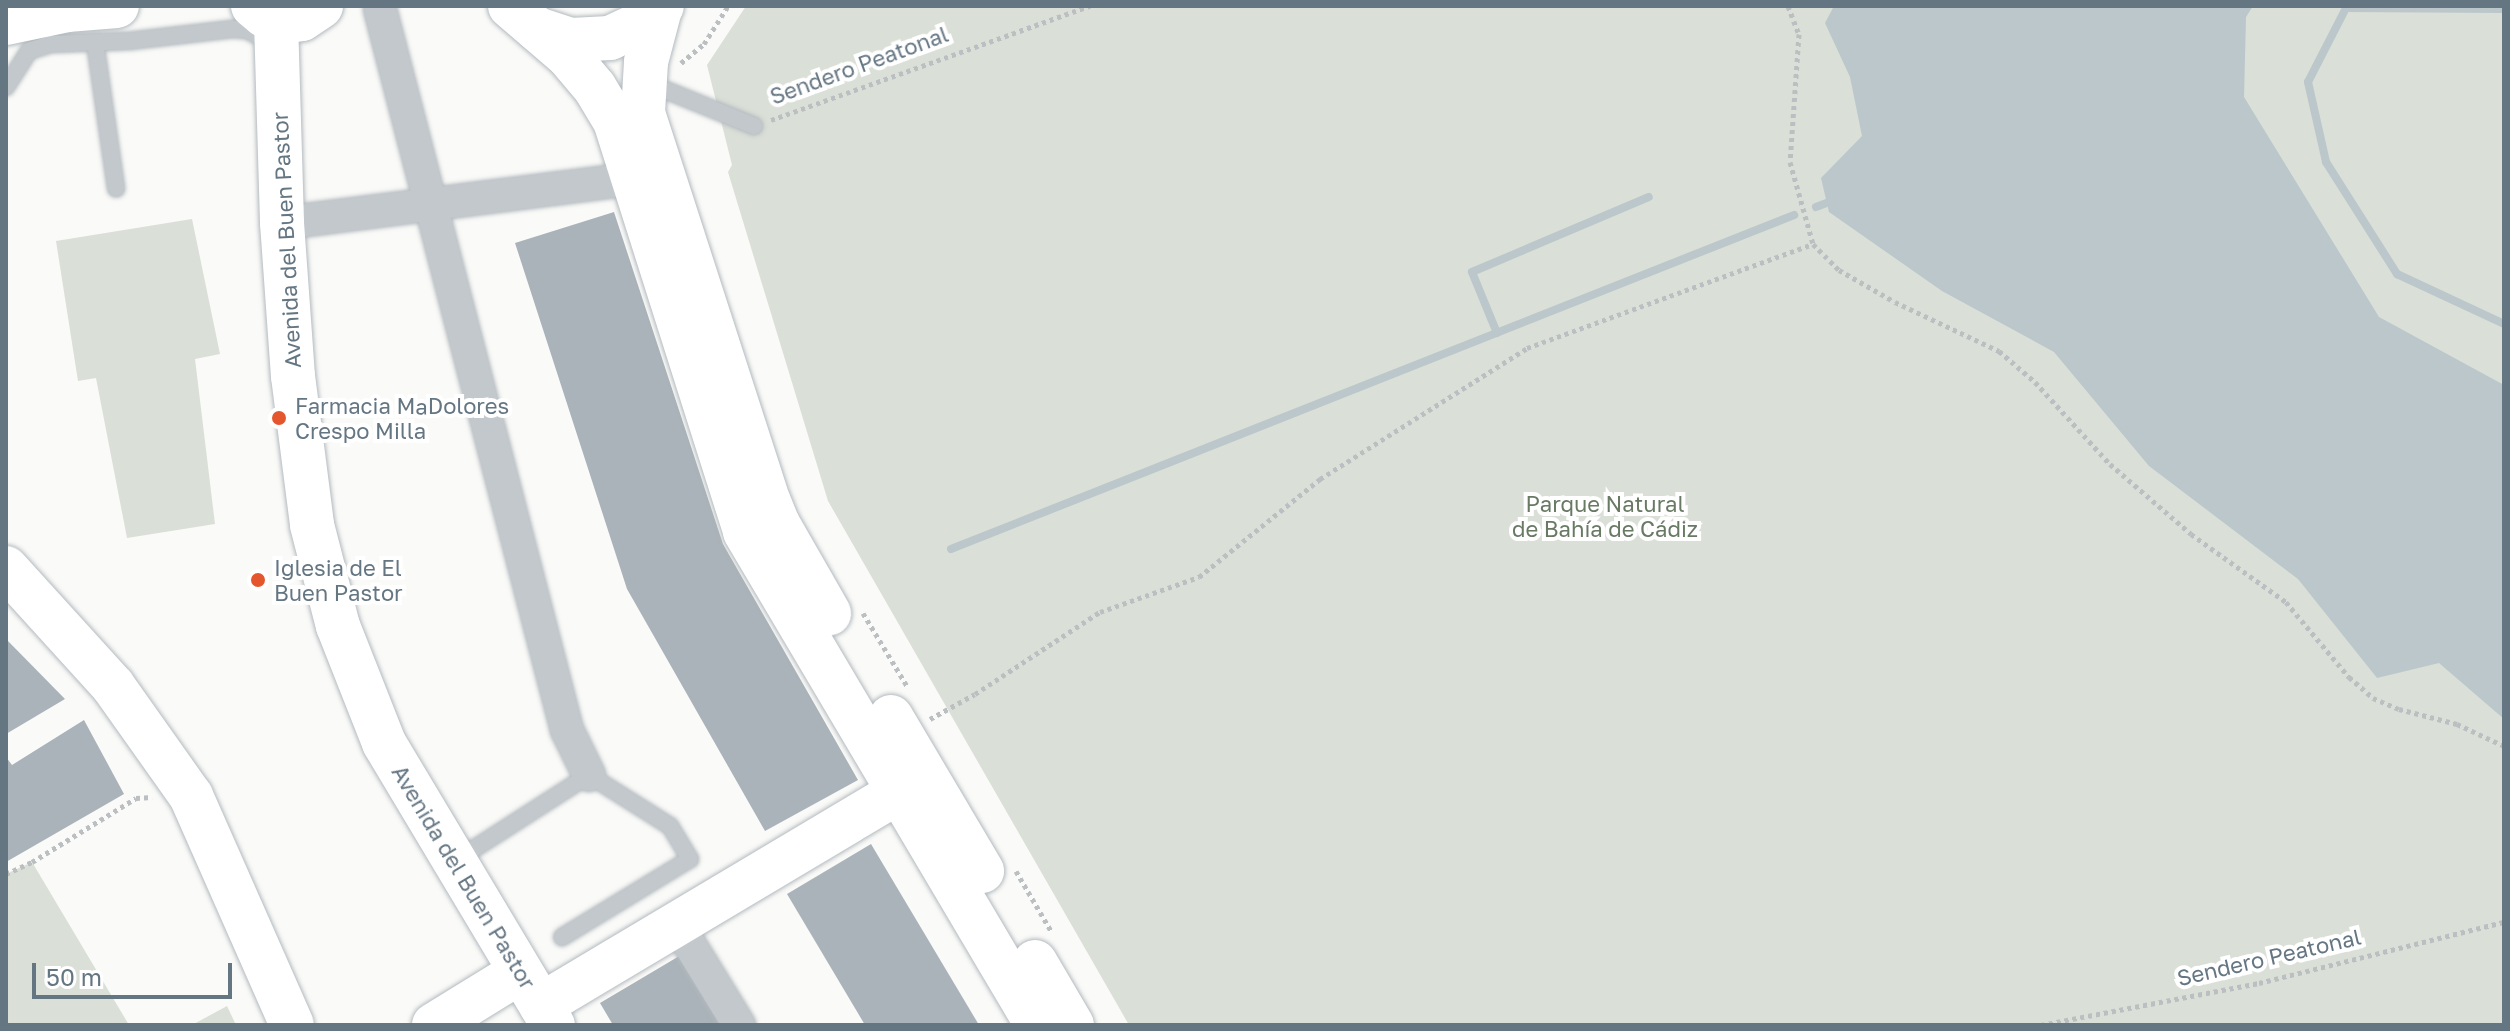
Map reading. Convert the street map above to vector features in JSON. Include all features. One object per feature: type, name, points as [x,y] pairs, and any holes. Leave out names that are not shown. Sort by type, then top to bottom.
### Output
[{"type":"street","points":[[262,17],[302,19],[321,6]]},
{"type":"street","points":[[661,7],[656,89],[643,113],[778,524],[1072,1025]]},
{"type":"street","points":[[522,16],[571,40],[600,40],[629,32],[661,7]]},
{"type":"street","points":[[380,9],[567,730],[589,775]]},
{"type":"street","points":[[6,23],[67,10],[106,24]]},
{"type":"street","points":[[522,16],[569,57],[595,88],[615,121],[745,532],[1037,1025]]},
{"type":"street","name":"Avenida del Buen Pastor","points":[[262,17],[293,376],[312,525],[338,626],[384,743],[538,1001]]},
{"type":"street","points":[[282,223],[632,179]]},
{"type":"street","points":[[10,581],[113,686],[191,796],[292,1025]]},
{"type":"street","points":[[434,1025],[538,1001],[677,924],[899,792]]},
{"type":"street","points":[[677,924],[739,1025]]},
{"type":"lane","points":[[6,87],[29,51],[106,24],[247,30],[262,17]]},
{"type":"lane","points":[[106,24],[116,188]]},
{"type":"lane","name":"Sendero Peatonal","points":[[656,89],[754,126]]},
{"type":"lane","points":[[454,861],[589,775],[670,826],[690,859],[562,937]]},
{"type":"path","points":[[656,89],[704,44],[728,6]]},
{"type":"path","name":"Sendero Peatonal","points":[[754,126],[1090,6]]},
{"type":"path","points":[[1788,6],[1799,34],[1790,162],[1813,244],[1839,270],[1895,302],[1999,351],[2035,382],[2110,464],[2191,534],[2286,602],[2349,677],[2373,698],[2399,709],[2457,724],[2504,746]]},
{"type":"path","points":[[928,720],[975,694],[1100,612],[1199,577],[1320,479],[1527,348],[1813,244]]},
{"type":"path","points":[[859,607],[912,695]]},
{"type":"path","points":[[920,708],[935,734]]},
{"type":"path","points":[[6,874],[32,862],[136,798],[191,796]]},
{"type":"path","points":[[1013,866],[1052,932]]},
{"type":"path","name":"Sendero Peatonal","points":[[2041,1025],[2259,983],[2504,922]]},
{"type":"green space","name":"Parque Natural de Bahía de Cádiz","points":[[746,6],[2504,6],[2504,1025],[1129,1025],[828,501],[728,172],[732,165],[707,65]]},
{"type":"green space","points":[[192,219],[220,354],[195,359],[215,524],[127,538],[96,378],[78,381],[56,241]]},
{"type":"green space","points":[[32,862],[129,1025],[6,1025],[6,874]]},
{"type":"green space","points":[[227,1006],[236,1025],[192,1025]]},
{"type":"shaded area","points":[[1834,6],[2253,6],[2246,17],[2244,97],[2379,317],[2504,385],[2504,719],[2439,663],[2377,678],[2298,579],[2149,466],[2054,352],[1942,291],[1829,212],[1821,178],[1862,136],[1850,77],[1825,23]]},
{"type":"building","points":[[614,212],[723,544],[858,780],[765,831],[627,589],[515,243]]},
{"type":"building","points":[[6,639],[65,699],[6,734]]},
{"type":"building","points":[[84,720],[124,794],[6,862],[6,757],[12,765]]},
{"type":"building","points":[[871,844],[979,1025],[865,1025],[787,894]]},
{"type":"building","points":[[681,955],[722,1025],[613,1025],[600,1003]]},
{"type":"waterway","points":[[2504,9],[2346,8],[2308,82],[2326,162],[2397,274],[2504,324]]},
{"type":"waterway","points":[[1497,333],[1472,272],[1649,197]]},
{"type":"waterway","points":[[1816,207],[1829,202]]},
{"type":"waterway","points":[[951,549],[1794,215]]},
{"type":"place","name":"Farmacia MªDolores Crespo Milla","points":[[279,418]]},
{"type":"place","name":"Iglesia de El Buen Pastor","points":[[258,580]]}]
